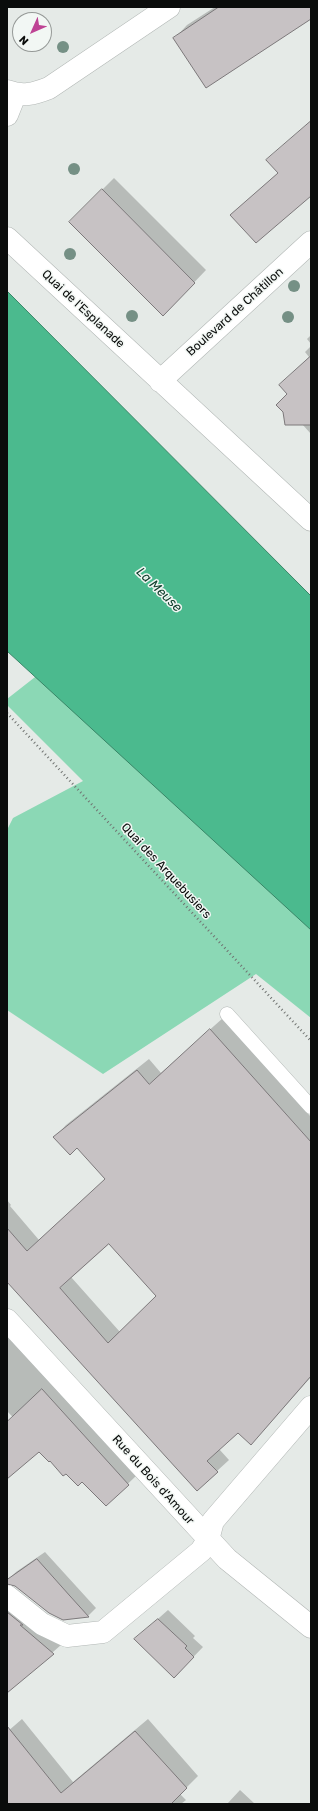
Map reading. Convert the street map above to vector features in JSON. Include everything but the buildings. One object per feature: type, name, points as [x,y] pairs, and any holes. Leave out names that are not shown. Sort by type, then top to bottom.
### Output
[{"type":"street","points":[[7,115],[11,93],[33,94],[49,88],[169,7]]},
{"type":"street","name":"Quai de l'Esplanade","points":[[7,238],[311,520]]},
{"type":"street","name":"Boulevard de Châtillon","points":[[160,381],[311,242]]},
{"type":"street","name":"Rue du Bois d'Amour","points":[[7,1320],[208,1540],[227,1559],[311,1627]]},
{"type":"street","points":[[7,1596],[42,1624],[67,1636],[103,1632],[195,1558],[208,1540],[213,1521],[311,1407]]},
{"type":"lane","points":[[227,1014],[311,1107]]},
{"type":"path","name":"Quai des Arquebusiers","points":[[7,713],[311,1041]]},
{"type":"shaded area","points":[[53,663],[311,887],[311,1018],[256,974],[103,1074],[7,1010],[7,830],[13,818],[83,781],[7,705],[7,699]]},
{"type":"water","name":"La Meuse","points":[[7,291],[311,596],[311,930],[7,651]]}]
